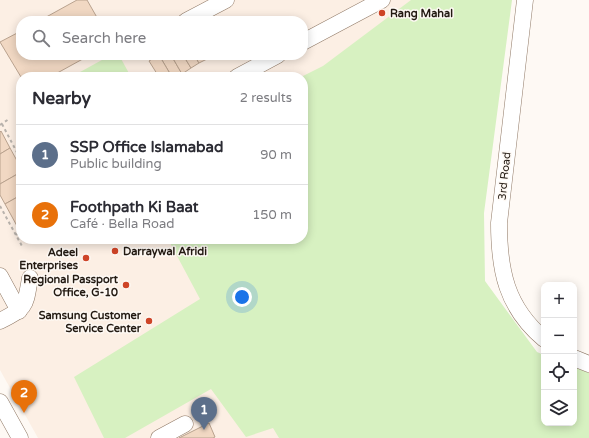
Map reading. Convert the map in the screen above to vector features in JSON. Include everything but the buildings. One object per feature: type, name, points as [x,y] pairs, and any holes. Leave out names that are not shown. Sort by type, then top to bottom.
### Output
[{"type":"street","points":[[196,16],[226,0]]},
{"type":"street","points":[[308,39],[382,0]]},
{"type":"street","name":"3rd Road","points":[[525,0],[499,223],[499,247],[501,266],[509,292],[518,309],[532,329],[541,336]]},
{"type":"street","points":[[246,72],[269,60]]},
{"type":"street","points":[[0,276],[19,312]]},
{"type":"street","points":[[0,321],[19,312],[26,301],[30,278]]},
{"type":"street","points":[[577,359],[589,364]]},
{"type":"street","points":[[0,402],[20,438]]},
{"type":"street","points":[[159,438],[185,424]]},
{"type":"path","points":[[9,119],[1,124],[16,151]]},
{"type":"path","points":[[0,206],[16,235]]},
{"type":"shaded area","points":[[0,0],[499,0],[472,272],[541,417],[541,426],[577,426],[589,438],[38,438],[0,370]]},
{"type":"green space","points":[[411,0],[512,0],[484,213],[485,281],[537,352],[541,354],[541,426],[577,426],[577,368],[589,373],[589,438],[279,438],[273,428],[246,437],[211,389],[125,438],[104,438],[74,377],[200,299],[171,244],[308,244],[308,74],[323,66]]},
{"type":"green space","points":[[102,60],[122,60],[128,72],[80,72]]},
{"type":"place","name":"Rang Mahal","points":[[382,13]]},
{"type":"place","name":"Darraywal Afridi","points":[[115,251]]},
{"type":"place","name":"Adeel Enterprises","points":[[86,258]]},
{"type":"place","name":"Regional Passport Office, G-10","points":[[126,285]]},
{"type":"place","name":"Samsung Customer Service Center","points":[[149,321]]},
{"type":"place","name":"Foothpath Ki Baat","points":[[24,413]]},
{"type":"place","name":"SSP Office Islamabad","points":[[204,430]]}]
